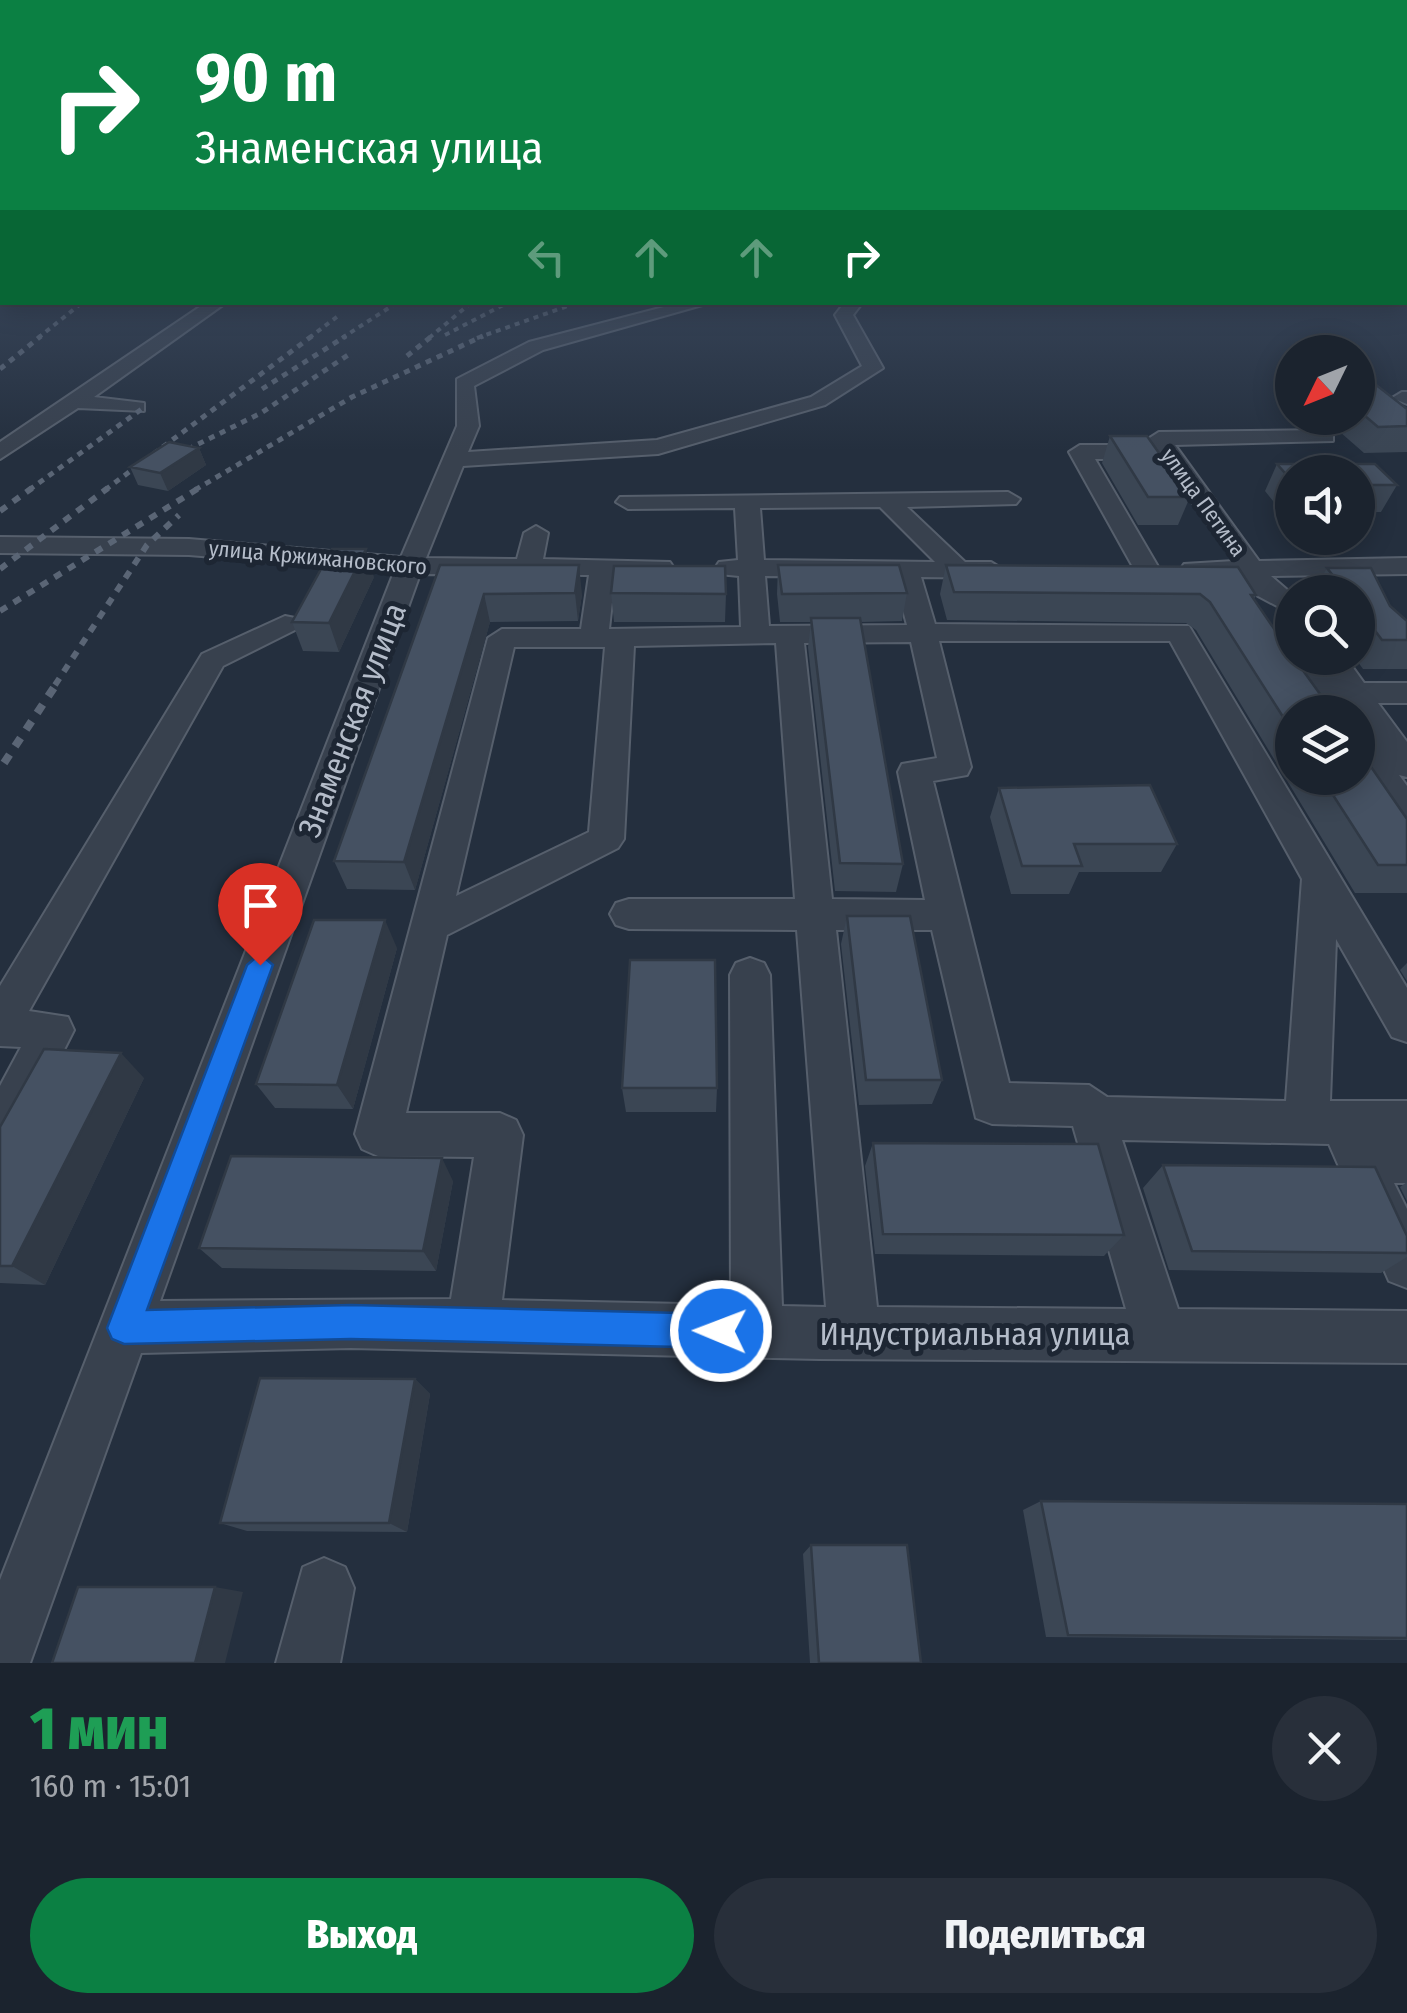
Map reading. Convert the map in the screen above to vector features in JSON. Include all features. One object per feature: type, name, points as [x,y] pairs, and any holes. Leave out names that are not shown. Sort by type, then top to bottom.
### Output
[{"type":"street","points":[[0,452],[215,305]]},
{"type":"street","name":"Знаменская улица","points":[[3,1643],[410,566],[468,426],[464,383],[536,346],[693,305]]},
{"type":"street","points":[[454,460],[658,447],[818,402],[873,368],[844,315],[852,305]]},
{"type":"street","points":[[72,400],[137,407]]},
{"type":"street","points":[[1147,570],[1080,452],[1325,436]]},
{"type":"street","name":"улица Петина","points":[[1163,446],[1260,580],[1275,592]]},
{"type":"street","points":[[628,502],[1008,499]]},
{"type":"street","points":[[886,500],[958,570]]},
{"type":"street","points":[[746,501],[751,568],[772,634],[816,915],[854,1333]]},
{"type":"street","points":[[528,567],[536,533]]},
{"type":"street","name":"улица Кржижановского","points":[[0,546],[189,547],[410,566],[1015,570]]},
{"type":"street","points":[[1109,570],[1260,580],[1339,568],[1407,566]]},
{"type":"street","points":[[432,925],[606,839],[607,638],[603,567]]},
{"type":"street","points":[[906,568],[955,767],[914,772],[992,1103],[1089,1106],[1160,1335]]},
{"type":"street","points":[[1339,568],[1345,575]]},
{"type":"street","points":[[1260,580],[1275,620]]},
{"type":"street","points":[[0,1130],[53,1030],[0,1025],[212,660],[285,624]]},
{"type":"street","points":[[472,1325],[500,1135],[378,1134],[502,638],[1179,632],[1407,1024]]},
{"type":"street","points":[[1319,675],[1340,695]]},
{"type":"street","points":[[1375,699],[1407,694]]},
{"type":"street","points":[[1375,732],[1407,766]]},
{"type":"street","points":[[1375,765],[1407,812]]},
{"type":"street","points":[[1320,879],[1336,1135],[1407,1264]]},
{"type":"street","points":[[629,914],[948,915]]},
{"type":"street","points":[[750,975],[756,1332]]},
{"type":"street","points":[[1093,1118],[1336,1135],[1407,1122]]},
{"type":"street","points":[[1336,1135],[1407,1160]]},
{"type":"street","name":"Индустриальная улица","points":[[124,1328],[351,1322],[756,1332],[1407,1337]]},
{"type":"street","points":[[308,1663],[324,1588]]},
{"type":"building","points":[[1375,384],[1407,409],[1407,426],[1378,427]]},
{"type":"building","points":[[1110,436],[1147,436],[1190,497],[1148,497]]},
{"type":"building","points":[[169,442],[199,448],[160,473],[130,467]]},
{"type":"building","points":[[1375,464],[1397,485],[1375,485]]},
{"type":"building","points":[[332,549],[366,549],[329,623],[292,622]]},
{"type":"building","points":[[440,565],[579,565],[575,593],[484,594],[404,862],[334,861]]},
{"type":"building","points":[[778,565],[899,565],[907,593],[782,594]]},
{"type":"building","points":[[946,565],[1238,567],[1275,630],[1275,675],[1306,675],[1321,695],[1275,695],[1275,704],[1210,602],[1200,594],[954,592]]},
{"type":"building","points":[[614,566],[725,566],[726,594],[611,593]]},
{"type":"building","points":[[1327,568],[1371,568],[1374,575],[1333,575]]},
{"type":"building","points":[[1375,576],[1390,606],[1407,621],[1407,640],[1382,640],[1375,631]]},
{"type":"building","points":[[811,618],[860,618],[903,864],[840,863]]},
{"type":"building","points":[[1375,773],[1407,819],[1407,865],[1378,865],[1333,795],[1375,795]]},
{"type":"building","points":[[1150,785],[1177,844],[1074,844],[1082,866],[1022,866],[999,788]]},
{"type":"building","points":[[847,916],[910,916],[942,1080],[866,1080]]},
{"type":"building","points":[[314,920],[385,920],[337,1085],[256,1084]]},
{"type":"building","points":[[630,960],[715,960],[717,1088],[622,1088]]},
{"type":"building","points":[[44,1049],[121,1053],[12,1266],[0,1266],[0,1127]]},
{"type":"building","points":[[873,1143],[1098,1144],[1124,1235],[883,1234]]},
{"type":"building","points":[[231,1156],[442,1158],[423,1251],[199,1248]]},
{"type":"building","points":[[1163,1165],[1375,1167],[1407,1236],[1407,1253],[1192,1251]]},
{"type":"building","points":[[260,1378],[415,1379],[389,1523],[220,1523]]},
{"type":"building","points":[[1041,1501],[1407,1504],[1407,1638],[1068,1635]]},
{"type":"building","points":[[811,1545],[907,1545],[921,1663],[819,1663]]},
{"type":"building","points":[[78,1587],[215,1587],[195,1663],[52,1663]]},
{"type":"railway","points":[[38,338],[79,305]]},
{"type":"railway","points":[[342,338],[393,305]]},
{"type":"railway","points":[[429,338],[468,305]]},
{"type":"railway","points":[[445,335],[503,305]]},
{"type":"railway","points":[[477,338],[570,305]]},
{"type":"railway","points":[[309,338],[338,316]]},
{"type":"railway","points":[[0,369],[41,336]]},
{"type":"railway","points":[[105,490],[312,336]]},
{"type":"railway","points":[[262,389],[346,336]]},
{"type":"railway","points":[[407,356],[432,336]]},
{"type":"railway","points":[[195,490],[352,397],[483,336]]},
{"type":"railway","points":[[166,460],[261,413],[348,355]]},
{"type":"railway","points":[[29,490],[146,406]]},
{"type":"railway","points":[[0,511],[32,488]]},
{"type":"railway","points":[[0,569],[108,488]]},
{"type":"railway","points":[[0,611],[199,488]]},
{"type":"railway","points":[[55,685],[147,545],[179,515]]},
{"type":"railway","points":[[4,763],[57,683]]},
{"type":"route","points":[[260,965],[124,1328],[351,1322],[721,1331]]}]
